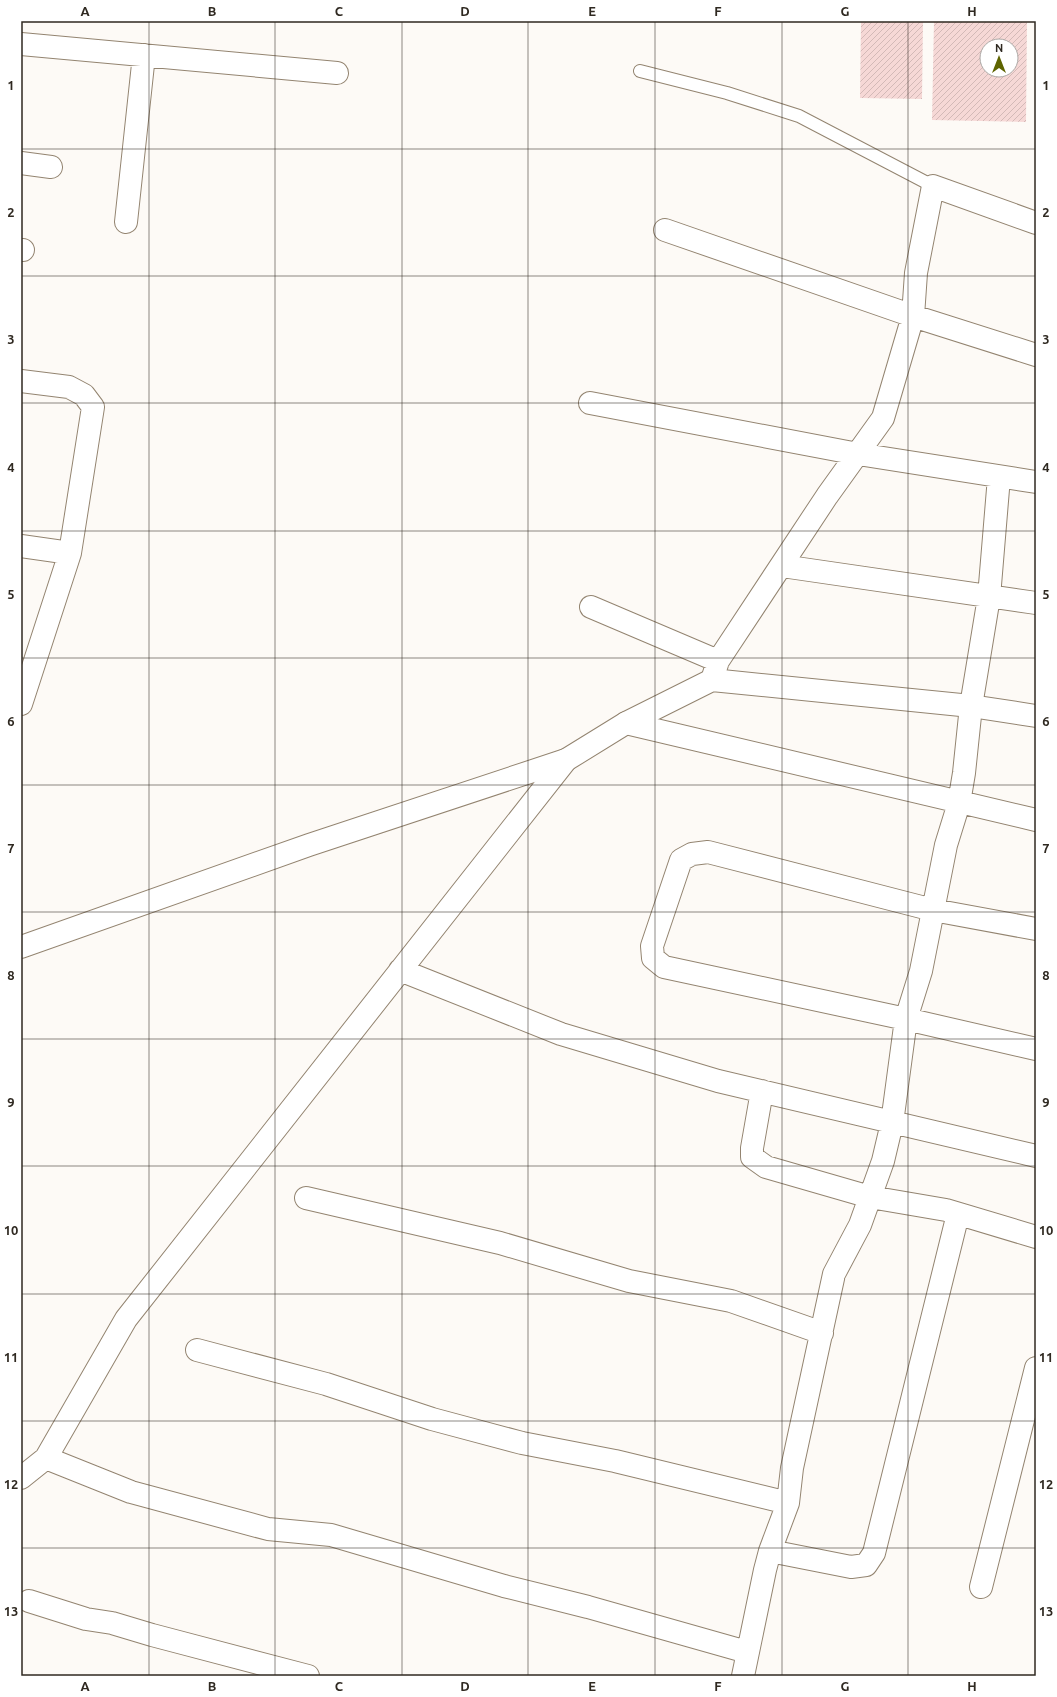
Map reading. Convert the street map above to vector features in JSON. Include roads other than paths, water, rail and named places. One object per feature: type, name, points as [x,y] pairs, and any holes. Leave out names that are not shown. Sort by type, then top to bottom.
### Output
[{"type":"street","points":[[21,44],[337,73]]},
{"type":"street","points":[[126,222],[144,55]]},
{"type":"street","points":[[21,163],[51,167]]},
{"type":"street","points":[[21,947],[309,845],[566,760],[715,671],[827,496],[883,418],[913,316],[916,273],[933,186],[1036,223]]},
{"type":"street","points":[[665,230],[913,316],[1036,355]]},
{"type":"street","points":[[21,381],[69,387],[84,395],[93,407],[70,553],[21,704]]},
{"type":"street","points":[[590,403],[858,454],[1036,482]]},
{"type":"street","points":[[743,1676],[770,1551],[788,1503],[792,1468],[834,1274],[860,1225],[883,1161],[892,1123],[906,1019],[921,971],[946,845],[959,803],[971,706],[989,597],[999,476]]},
{"type":"street","points":[[21,546],[70,553]]},
{"type":"street","points":[[782,566],[1036,604]]},
{"type":"street","points":[[591,607],[715,671],[1036,716]]},
{"type":"street","points":[[626,723],[1036,820]]},
{"type":"street","points":[[21,1478],[46,1458],[126,1319],[566,760]]},
{"type":"street","points":[[1036,929],[933,910],[708,852],[692,854],[681,860],[652,946],[653,958],[664,967],[906,1019],[1036,1049]]},
{"type":"street","points":[[400,970],[561,1034],[718,1081],[1036,1156]]},
{"type":"street","points":[[762,1091],[752,1148],[752,1157],[766,1167],[870,1197],[946,1210],[1036,1237]]},
{"type":"street","points":[[306,1198],[500,1243],[629,1281],[731,1301],[822,1333]]},
{"type":"street","points":[[770,1551],[851,1567],[866,1565],[874,1553],[958,1214]]},
{"type":"street","points":[[197,1350],[326,1384],[432,1419],[522,1443],[616,1461],[788,1503]]},
{"type":"street","points":[[981,1587],[1036,1368]]},
{"type":"street","points":[[46,1458],[131,1492],[187,1508],[268,1529],[331,1535],[497,1584],[588,1607],[747,1652]]},
{"type":"street","points":[[29,1601],[86,1619],[112,1623],[308,1676]]},
{"type":"lane","points":[[640,71],[727,93],[799,116],[933,186]]}]
